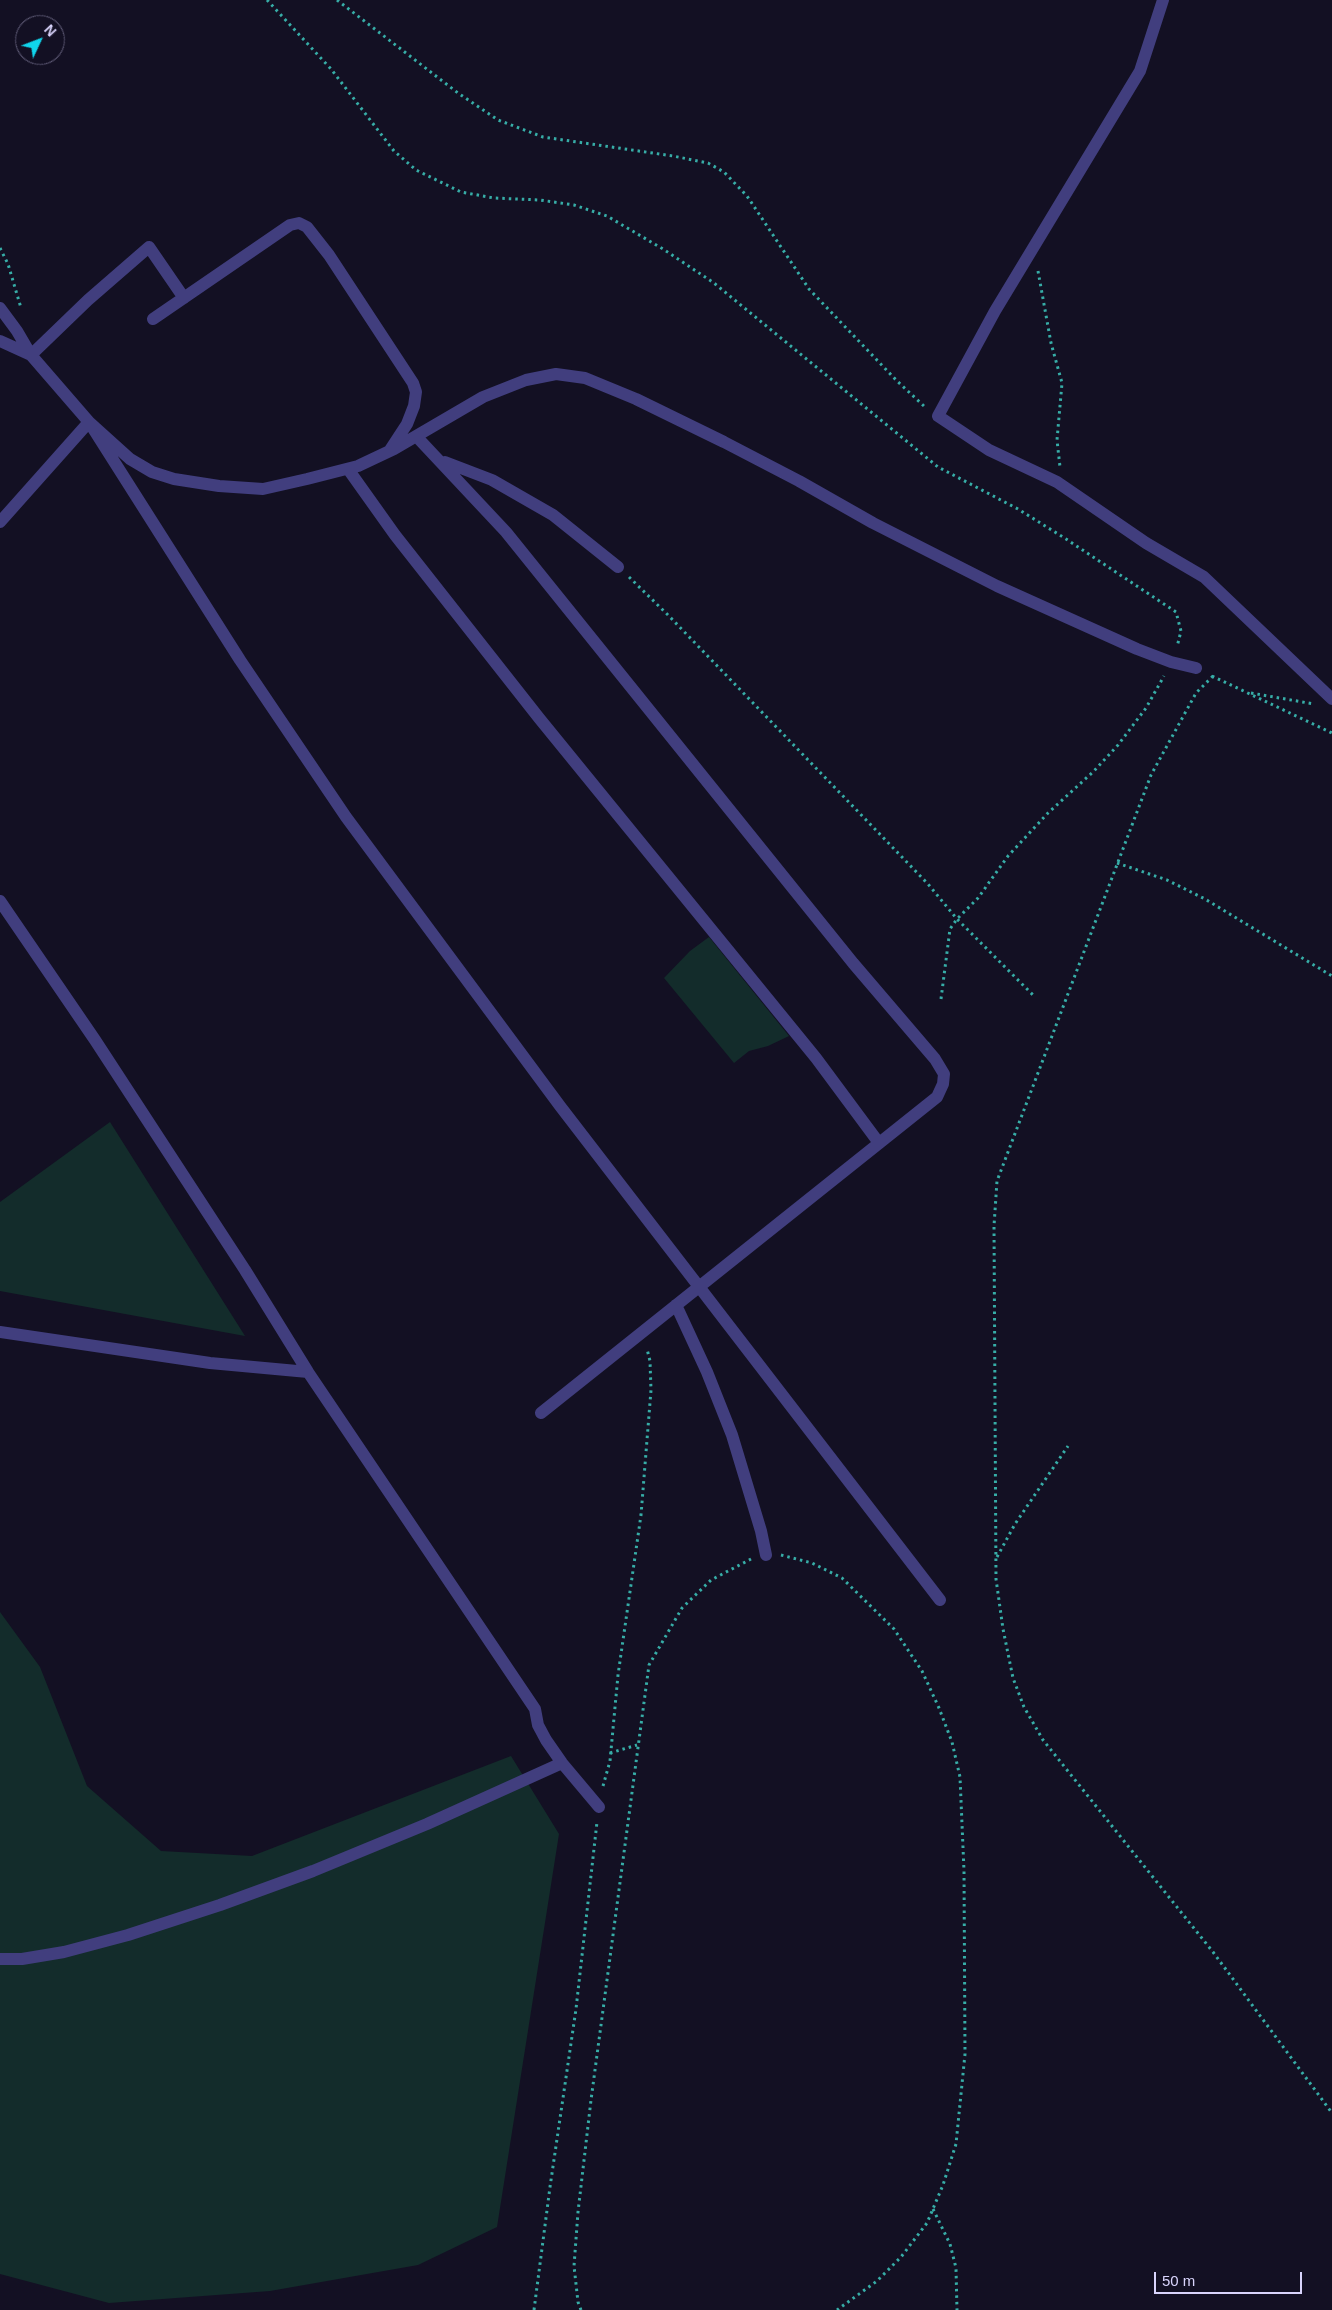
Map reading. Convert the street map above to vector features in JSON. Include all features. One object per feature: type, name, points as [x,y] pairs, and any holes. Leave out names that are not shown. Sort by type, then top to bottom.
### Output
[{"type":"street","points":[[1163,0],[1140,71],[994,311],[938,416],[989,450],[1057,482],[1146,543],[1204,577],[1327,702]]},
{"type":"street","points":[[153,319],[290,225],[299,222],[306,227],[329,255],[413,383],[416,392],[414,406],[407,424],[389,451]]},
{"type":"street","points":[[31,355],[88,300],[149,247],[184,298]]},
{"type":"street","points":[[0,308],[17,331],[31,355],[89,422],[130,459],[152,472],[191,482],[263,489],[348,469],[389,451],[483,398],[526,380],[556,374],[585,378],[636,399],[724,442],[799,481],[873,523],[997,586],[1088,629],[1171,662],[1196,668]]},
{"type":"street","points":[[0,341],[31,355]]},
{"type":"street","points":[[0,522],[89,422]]},
{"type":"street","points":[[89,422],[229,644],[346,817],[560,1106],[940,1600]]},
{"type":"street","points":[[416,436],[506,532],[853,963],[935,1059],[944,1074],[944,1084],[937,1096],[541,1413]]},
{"type":"street","points":[[440,460],[492,480],[553,515],[618,567]]},
{"type":"street","points":[[348,469],[419,565],[539,718],[816,1058],[880,1143]]},
{"type":"street","points":[[0,901],[95,1040],[245,1270],[308,1372],[535,1709],[538,1726],[562,1764],[599,1807]]},
{"type":"street","points":[[676,1305],[707,1372],[732,1436],[762,1531],[766,1555]]},
{"type":"street","points":[[0,1332],[210,1363],[308,1372]]},
{"type":"street","points":[[0,1960],[22,1959],[64,1952],[128,1935],[220,1906],[313,1871],[427,1824],[562,1764]]},
{"type":"path","points":[[267,0],[331,69],[394,151],[416,170],[461,192],[494,198],[540,200],[574,205],[606,216],[663,249],[714,283],[938,467],[1018,509],[1176,612],[1181,631],[1171,662],[1146,708],[1118,745],[1094,771],[1048,813],[1008,856],[978,898],[957,918],[950,930],[942,1000]]},
{"type":"path","points":[[337,0],[458,93],[498,120],[543,137],[673,156],[708,163],[724,172],[747,196],[809,289],[897,381],[938,416]]},
{"type":"path","points":[[1033,246],[1051,343],[1062,382],[1057,440],[1060,465],[1057,482]]},
{"type":"path","points":[[0,248],[8,264],[22,310]]},
{"type":"path","points":[[618,567],[668,615],[1033,995]]},
{"type":"path","points":[[1196,668],[1332,733]]},
{"type":"path","points":[[1213,676],[1196,692],[1150,775],[997,1181],[994,1226],[996,1558],[1002,1629],[1013,1678],[1024,1707],[1043,1740],[1213,1952],[1332,2113]]},
{"type":"path","points":[[1246,692],[1327,702]]},
{"type":"path","points":[[1116,863],[1167,880],[1205,899],[1332,976]]},
{"type":"path","points":[[996,1558],[1015,1524],[1068,1446]]},
{"type":"path","points":[[581,2310],[578,2302],[574,2266],[578,2212],[637,1745],[649,1665],[682,1608],[712,1580],[739,1564],[766,1555],[783,1555],[812,1563],[842,1578],[869,1602],[894,1629],[922,1671],[952,1742],[960,1777],[964,1871],[965,2054],[956,2144],[944,2185],[927,2223],[901,2257],[877,2281],[837,2310]]},
{"type":"path","points":[[610,1752],[637,1745]]},
{"type":"path","points":[[933,2209],[950,2244],[956,2268],[958,2310]]},
{"type":"green space","points":[[709,937],[789,1036],[768,1046],[749,1051],[734,1063],[664,978],[690,951]]},
{"type":"green space","points":[[110,1122],[245,1336],[0,1291],[0,1202]]},
{"type":"green space","points":[[0,1612],[40,1667],[87,1786],[161,1851],[252,1856],[511,1756],[559,1834],[497,2227],[418,2265],[270,2291],[109,2303],[0,2274]]}]
